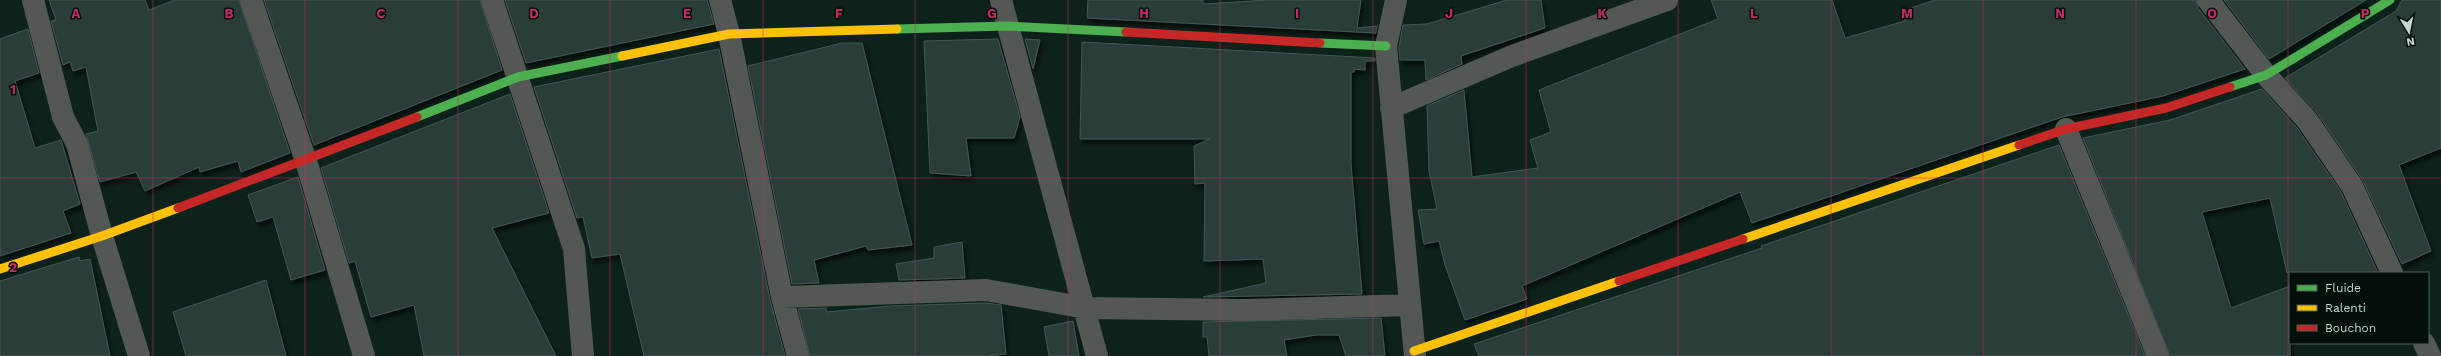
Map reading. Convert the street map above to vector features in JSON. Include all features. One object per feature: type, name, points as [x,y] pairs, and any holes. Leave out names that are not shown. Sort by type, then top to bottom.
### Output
[{"type":"street","points":[[33,0],[63,117],[77,144],[102,236],[139,356]]},
{"type":"street","points":[[251,0],[306,161],[364,356]]},
{"type":"street","points":[[492,0],[574,250],[583,356]]},
{"type":"street","points":[[720,0],[729,34],[782,297],[798,356]]},
{"type":"street","points":[[1000,0],[1086,308],[1097,356]]},
{"type":"street","points":[[1396,0],[1386,46],[1414,354],[2066,130],[2166,108],[2266,75],[2390,0]]},
{"type":"street","points":[[1392,108],[1512,56],[1667,0]]},
{"type":"street","points":[[2208,0],[2266,75],[2307,120],[2352,186],[2392,272]]},
{"type":"street","points":[[0,269],[102,236],[306,161],[518,77],[729,34],[1007,26],[1386,46]]},
{"type":"street","points":[[2066,130],[2158,356]]},
{"type":"street","points":[[782,297],[986,290],[1086,308],[1244,310],[1409,305]]},
{"type":"street","points":[[2424,344],[2430,356]]},
{"type":"building","points":[[49,0],[145,0],[149,10],[175,0],[239,0],[290,153],[241,172],[238,161],[200,172],[199,167],[145,191],[136,172],[100,182],[86,134],[98,131],[86,67],[73,71],[70,62],[63,65],[51,21],[56,20]]},
{"type":"building","points":[[264,0],[480,0],[502,70],[314,145]]},
{"type":"building","points":[[505,0],[707,0],[714,24],[526,63]]},
{"type":"building","points":[[1088,0],[1203,0],[1203,4],[1268,0],[1361,0],[1357,28],[1377,26],[1376,33],[1087,18]]},
{"type":"building","points":[[1507,0],[1541,0],[1545,28],[1461,56],[1462,64],[1426,80],[1425,60],[1400,60],[1399,47],[1403,25],[1427,24]]},
{"type":"building","points":[[1711,0],[1832,0],[1845,38],[1905,21],[1902,11],[1935,0],[2196,0],[2198,8],[2245,69],[2163,96],[2062,117],[1752,223],[1740,192],[1522,286],[1527,299],[1465,320],[1445,265],[1439,241],[1424,244],[1418,210],[1437,209],[1429,171],[1427,106],[1464,90],[1472,177],[1538,168],[1530,140],[1551,132],[1539,90],[1718,19]]},
{"type":"building","points":[[2224,0],[2366,0],[2269,59]]},
{"type":"building","points":[[2402,0],[2441,0],[2441,148],[2399,165],[2431,251],[2402,264],[2362,179],[2317,113],[2285,78],[2396,11]]},
{"type":"building","points":[[28,29],[39,73],[15,81],[35,148],[61,140],[80,204],[63,211],[71,233],[0,256],[0,39]]},
{"type":"building","points":[[998,39],[1020,117],[1014,138],[966,138],[971,176],[930,173],[924,41]]},
{"type":"building","points":[[1025,39],[1040,40],[1033,69]]},
{"type":"building","points":[[1082,42],[1375,58],[1375,61],[1365,61],[1365,70],[1354,69],[1354,72],[1351,72],[1351,164],[1362,294],[1203,297],[1266,283],[1263,259],[1204,261],[1205,183],[1195,184],[1194,146],[1210,139],[1080,139]]},
{"type":"building","points":[[842,43],[862,43],[912,245],[868,250],[866,246],[814,260],[819,283],[792,284],[748,66]]},
{"type":"building","points":[[719,49],[770,300],[785,356],[644,356],[620,254],[592,258],[583,217],[577,218],[534,87]]},
{"type":"building","points":[[2262,89],[2297,128],[2341,192],[2378,272],[2287,273],[2270,198],[2202,212],[2231,308],[2289,286],[2290,356],[2170,356],[2083,138],[2170,120]]},
{"type":"building","points":[[510,94],[549,213],[492,228],[556,356],[424,356],[414,305],[371,317],[355,261],[349,263],[321,168]]},
{"type":"building","points":[[2059,145],[2145,356],[1479,356],[1474,344],[1762,248],[1761,246]]},
{"type":"building","points":[[298,177],[325,270],[291,280],[273,217],[257,222],[248,195]]},
{"type":"building","points":[[962,242],[965,278],[899,280],[896,264],[934,258],[934,247]]},
{"type":"building","points":[[79,257],[80,261],[90,259],[110,356],[0,356],[0,281]]},
{"type":"building","points":[[266,280],[286,356],[186,356],[173,312]]},
{"type":"building","points":[[985,303],[1001,305],[1006,354],[986,356],[810,356],[798,309],[826,308],[827,312],[890,306]]},
{"type":"building","points":[[1381,318],[1385,356],[1346,356],[1339,335],[1316,335],[1284,340],[1287,356],[1209,356],[1207,337],[1203,337],[1203,322]]},
{"type":"building","points":[[1073,321],[1079,356],[1049,356],[1044,327]]},
{"type":"traffic: fast","points":[[2230,87],[2266,75],[2390,0]]},
{"type":"traffic: fast","points":[[897,29],[1007,26],[1126,32]]},
{"type":"traffic: fast","points":[[1320,43],[1386,46]]},
{"type":"traffic: fast","points":[[417,117],[518,77],[622,56]]},
{"type":"traffic: slow","points":[[622,56],[729,34],[897,29]]},
{"type":"traffic: slow","points":[[1743,239],[2019,145]]},
{"type":"traffic: slow","points":[[0,269],[102,236],[178,208]]},
{"type":"traffic: slow","points":[[1414,351],[1619,281]]},
{"type":"traffic: jam","points":[[1126,32],[1320,43]]},
{"type":"traffic: jam","points":[[2019,145],[2066,129],[2166,108],[2230,87]]},
{"type":"traffic: jam","points":[[178,208],[417,117]]},
{"type":"traffic: jam","points":[[1619,281],[1743,239]]}]
